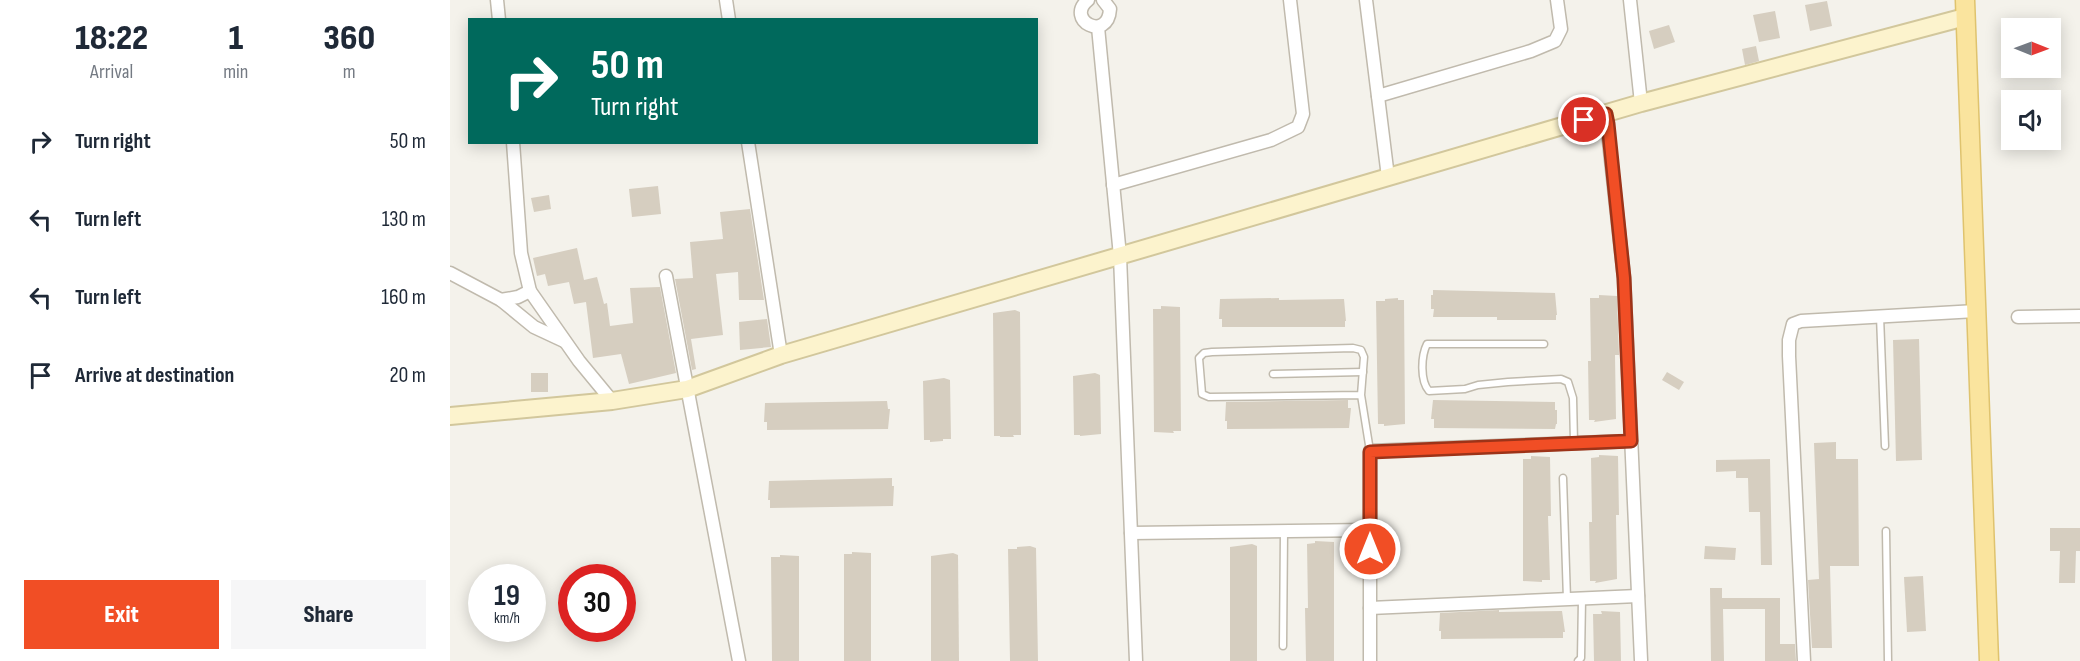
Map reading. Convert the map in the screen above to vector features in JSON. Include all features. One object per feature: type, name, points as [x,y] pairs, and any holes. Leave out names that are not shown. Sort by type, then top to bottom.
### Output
[{"type":"main road","points":[[1965,8],[1989,661]]},
{"type":"street","points":[[497,0],[499,18]]},
{"type":"street","points":[[726,0],[729,18]]},
{"type":"street","points":[[1088,0],[1081,8],[1081,15],[1084,22],[1091,27],[1098,27],[1109,17],[1110,9],[1103,0]]},
{"type":"street","points":[[1113,185],[1271,140],[1298,128],[1303,114],[1290,0]]},
{"type":"street","points":[[1366,0],[1388,177]]},
{"type":"street","points":[[1378,96],[1531,51],[1555,41],[1561,29],[1557,0]]},
{"type":"street","points":[[1630,0],[1641,104]]},
{"type":"street","points":[[450,416],[612,401],[687,389],[781,355],[1965,8]]},
{"type":"street","points":[[1098,27],[1120,256],[1136,661]]},
{"type":"street","points":[[1606,114],[1624,278],[1641,660]]},
{"type":"street","points":[[513,144],[521,253],[530,291],[565,342],[612,401]]},
{"type":"street","points":[[748,144],[781,355]]},
{"type":"street","points":[[450,273],[501,300],[534,327],[565,342]]},
{"type":"street","points":[[666,276],[739,661]]},
{"type":"street","points":[[501,300],[518,297],[530,291]]},
{"type":"street","points":[[1804,661],[1789,340],[1793,324],[1800,321],[1976,311]]},
{"type":"street","points":[[2018,317],[2080,316]]},
{"type":"street","points":[[1370,661],[1370,452],[1631,441]]},
{"type":"street","points":[[1131,533],[1370,530]]},
{"type":"street","points":[[1370,608],[1638,596]]},
{"type":"lane","points":[[1880,316],[1885,446]]},
{"type":"lane","points":[[1544,344],[1427,344],[1423,361],[1425,387],[1429,391],[1438,391],[1508,382],[1561,379],[1568,382],[1573,398],[1574,444]]},
{"type":"lane","points":[[1361,395],[1209,398],[1202,394],[1199,358],[1204,353],[1212,352],[1353,348],[1360,350],[1364,357],[1361,395],[1370,452]]},
{"type":"lane","points":[[1273,374],[1363,372]]},
{"type":"lane","points":[[1563,478],[1567,599]]},
{"type":"lane","points":[[1283,646],[1284,531]]},
{"type":"lane","points":[[1886,531],[1888,661]]},
{"type":"lane","points":[[1578,661],[1581,658],[1582,599]]},
{"type":"building","points":[[1827,1],[1832,26],[1810,31],[1805,5]]},
{"type":"building","points":[[1775,11],[1780,38],[1759,42],[1753,15]]},
{"type":"building","points":[[1669,25],[1675,42],[1654,49],[1649,31]]},
{"type":"building","points":[[1756,46],[1759,61],[1745,65],[1742,49]]},
{"type":"building","points":[[658,186],[661,214],[632,217],[629,189]]},
{"type":"building","points":[[549,195],[551,209],[534,212],[531,198]]},
{"type":"building","points":[[750,209],[764,300],[739,300],[738,272],[716,274],[723,335],[691,339],[696,369],[692,370],[675,279],[693,278],[690,242],[723,239],[720,212]]},
{"type":"building","points":[[577,248],[584,280],[597,277],[604,304],[607,303],[610,326],[633,323],[630,288],[660,287],[676,373],[629,384],[621,354],[593,358],[586,302],[574,304],[569,282],[548,286],[545,274],[537,276],[533,258]]},
{"type":"building","points":[[1433,290],[1555,293],[1556,320],[1433,317],[1431,295],[1433,295]]},
{"type":"building","points":[[1599,295],[1617,296],[1619,355],[1615,355],[1616,419],[1594,422],[1595,420],[1589,420],[1590,298],[1599,298]]},
{"type":"building","points":[[1279,298],[1279,300],[1344,299],[1345,327],[1222,327],[1222,319],[1219,319],[1220,299]]},
{"type":"building","points":[[1398,298],[1398,300],[1404,300],[1405,424],[1384,426],[1384,424],[1378,424],[1376,301]]},
{"type":"building","points":[[1161,306],[1180,307],[1181,431],[1173,431],[1174,433],[1154,432],[1153,309],[1161,309]]},
{"type":"building","points":[[1015,310],[1020,312],[1021,435],[1000,437],[994,436],[993,313]]},
{"type":"building","points":[[767,319],[771,347],[740,350],[739,322]]},
{"type":"building","points":[[1919,339],[1922,460],[1896,461],[1893,340]]},
{"type":"building","points":[[1667,372],[1684,382],[1679,390],[1662,380]]},
{"type":"building","points":[[531,373],[548,373],[548,392],[531,392]]},
{"type":"building","points":[[1095,373],[1100,375],[1101,434],[1074,435],[1073,376]]},
{"type":"building","points":[[944,378],[950,380],[951,439],[930,442],[930,440],[924,440],[923,381]]},
{"type":"building","points":[[1348,400],[1348,408],[1351,408],[1349,428],[1227,429],[1227,421],[1225,421],[1226,402]]},
{"type":"building","points":[[1433,400],[1555,402],[1557,424],[1555,429],[1434,428],[1434,419],[1431,419]]},
{"type":"building","points":[[887,401],[888,409],[890,409],[888,429],[767,430],[767,422],[764,422],[765,403]]},
{"type":"building","points":[[1836,442],[1836,459],[1858,459],[1859,566],[1830,566],[1832,648],[1812,648],[1808,580],[1819,579],[1814,443]]},
{"type":"building","points":[[1599,455],[1618,456],[1617,579],[1595,583],[1596,581],[1590,581],[1591,458],[1599,457]]},
{"type":"building","points":[[1531,456],[1550,457],[1551,516],[1548,516],[1550,580],[1542,580],[1542,582],[1523,581],[1523,459],[1531,459]]},
{"type":"building","points":[[1770,459],[1772,565],[1761,565],[1760,512],[1749,512],[1748,478],[1736,478],[1736,471],[1716,472],[1716,460]]},
{"type":"building","points":[[892,478],[893,506],[770,508],[770,500],[768,500],[769,481]]},
{"type":"building","points":[[2050,528],[2080,528],[2080,551],[2076,551],[2075,583],[2059,583],[2060,551],[2050,551]]},
{"type":"building","points":[[1315,541],[1334,542],[1334,661],[1306,661],[1307,544],[1315,543]]},
{"type":"building","points":[[1252,544],[1257,546],[1257,661],[1230,661],[1230,547]]},
{"type":"building","points":[[1030,546],[1036,548],[1038,661],[1010,661],[1008,549]]},
{"type":"building","points":[[1705,546],[1736,548],[1735,560],[1704,559]]},
{"type":"building","points":[[852,552],[871,553],[871,661],[844,661],[844,554],[852,554]]},
{"type":"building","points":[[953,553],[958,555],[959,661],[931,661],[931,556]]},
{"type":"building","points":[[780,555],[799,556],[799,661],[772,661],[771,557],[780,557]]},
{"type":"building","points":[[1923,576],[1926,631],[1907,632],[1904,577]]},
{"type":"building","points":[[1710,588],[1722,588],[1722,598],[1780,598],[1780,644],[1795,644],[1796,661],[1765,661],[1765,609],[1723,609],[1724,661],[1711,661]]},
{"type":"building","points":[[1499,610],[1499,612],[1562,611],[1565,632],[1563,632],[1563,638],[1441,639],[1440,613]]},
{"type":"building","points":[[1601,611],[1620,612],[1621,661],[1594,661],[1593,614],[1602,614]]},
{"type":"route","points":[[1370,549],[1370,452],[1631,441],[1624,278],[1608,124],[1606,114],[1584,120]]}]
